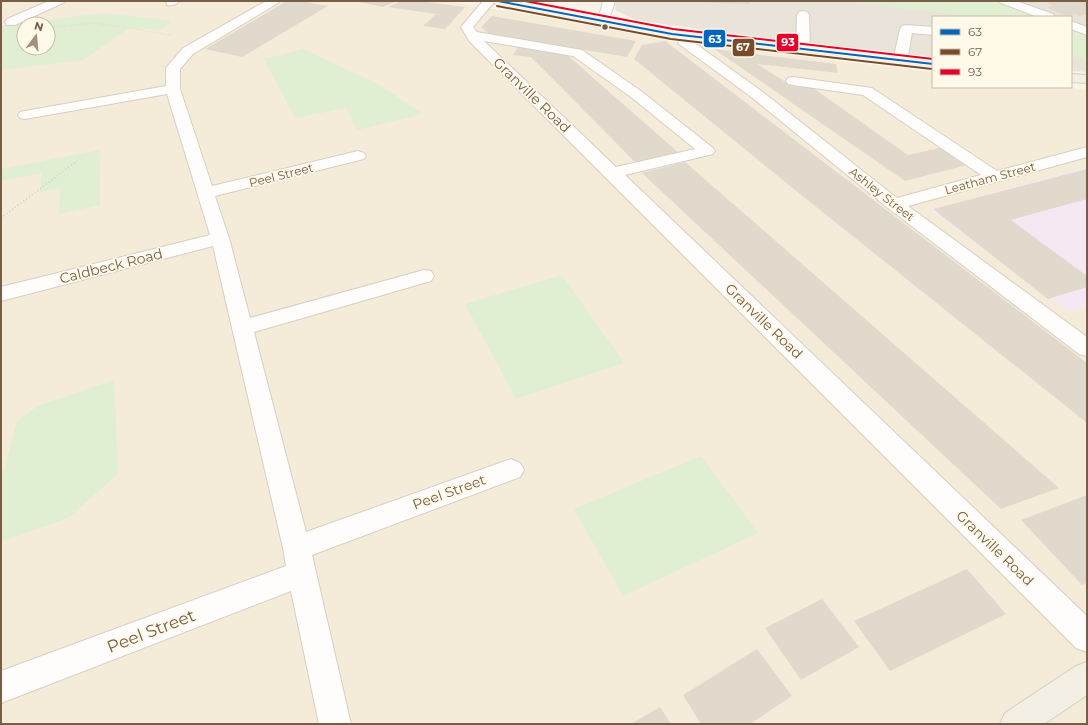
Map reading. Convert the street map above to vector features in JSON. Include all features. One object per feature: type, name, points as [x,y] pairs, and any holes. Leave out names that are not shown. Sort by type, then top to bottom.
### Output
[{"type":"main road","points":[[498,1],[681,35],[932,64]]},
{"type":"main road","points":[[1072,78],[1087,79]]},
{"type":"main road","points":[[1016,724],[1087,677]]},
{"type":"street","points":[[11,22],[59,1]]},
{"type":"street","points":[[274,1],[188,51],[173,68],[173,89],[220,238],[299,561],[335,724]]},
{"type":"street","points":[[489,1],[467,27],[473,35],[577,53],[636,94],[707,151],[612,173]]},
{"type":"street","points":[[601,20],[607,10],[609,1]]},
{"type":"street","points":[[1005,1],[1046,16]]},
{"type":"street","points":[[803,15],[803,50]]},
{"type":"street","points":[[1072,25],[1087,31]]},
{"type":"street","points":[[900,61],[906,29],[932,31]]},
{"type":"street","name":"Granville Road","points":[[473,35],[612,173],[1087,637]]},
{"type":"street","name":"Ashley Street","points":[[681,35],[684,41],[754,93],[894,204],[1083,340]]},
{"type":"street","points":[[793,81],[867,91],[995,176]]},
{"type":"street","points":[[25,115],[173,89]]},
{"type":"street","name":"Leatham Street","points":[[894,204],[1087,152]]},
{"type":"street","name":"Peel Street","points":[[205,193],[358,156]]},
{"type":"street","name":"Caldbeck Road","points":[[1,294],[220,238]]},
{"type":"street","points":[[242,328],[424,276]]},
{"type":"street","name":"Peel Street","points":[[1,687],[511,470]]},
{"type":"path","points":[[56,27],[95,23],[169,33],[197,46]]},
{"type":"path","points":[[1,218],[77,161]]},
{"type":"shaded area","points":[[1,1],[445,1],[731,48],[932,72],[932,88],[1070,88],[1087,90],[1087,724],[1,724]]},
{"type":"shaded area","points":[[616,1],[1087,1],[1087,72],[1072,71],[1072,16],[932,16],[932,58],[832,48],[636,20],[615,10]]},
{"type":"shaded area","points":[[1087,167],[1087,307],[1070,313],[930,210]]},
{"type":"green space","points":[[847,1],[998,1],[1037,16],[964,16]]},
{"type":"green space","points":[[103,13],[172,21],[160,30],[129,28],[83,60],[1,70],[1,26],[16,24],[16,56],[56,56],[56,19]]},
{"type":"green space","points":[[1072,30],[1087,36],[1087,65],[1083,58],[1072,56]]},
{"type":"green space","points":[[303,49],[378,84],[423,114],[357,130],[346,108],[295,118],[264,59]]},
{"type":"green space","points":[[99,150],[100,205],[59,214],[60,188],[40,192],[42,173],[1,181],[1,169]]},
{"type":"green space","points":[[562,275],[624,363],[516,399],[465,304]]},
{"type":"green space","points":[[114,380],[118,474],[68,518],[1,542],[1,472],[4,471],[17,421],[40,405]]},
{"type":"green space","points":[[701,456],[758,533],[623,596],[574,509]]},
{"type":"building","points":[[287,1],[300,1],[328,6],[242,57],[205,49]]},
{"type":"building","points":[[355,1],[397,1],[383,7]]},
{"type":"building","points":[[402,1],[419,1],[465,7],[445,29],[423,26],[436,14],[388,7]]},
{"type":"building","points":[[749,1],[750,4],[699,2]]},
{"type":"building","points":[[1057,1],[1087,1],[1087,14],[1080,16],[1075,14],[1066,16],[1047,8],[1054,6],[1047,3]]},
{"type":"building","points":[[492,16],[636,41],[627,57],[489,34],[481,27]]},
{"type":"building","points":[[665,41],[1087,363],[1087,423],[795,190],[634,59],[642,45]]},
{"type":"building","points":[[519,46],[566,54],[680,154],[635,162],[531,57],[513,55]]},
{"type":"building","points":[[714,49],[836,64],[838,73],[757,64],[792,86],[813,88],[908,155],[939,148],[967,165],[905,181]]},
{"type":"building","points":[[685,162],[1059,488],[1001,509],[642,173]]},
{"type":"building","points":[[1087,169],[1087,199],[1011,220],[1087,276],[1087,287],[1048,299],[933,209]]},
{"type":"building","points":[[1087,495],[1087,583],[1082,585],[1021,520]]},
{"type":"building","points":[[967,569],[1006,614],[890,671],[854,621]]},
{"type":"building","points":[[822,599],[859,647],[801,680],[765,628]]},
{"type":"building","points":[[757,649],[792,696],[750,724],[701,724],[683,695]]},
{"type":"building","points":[[660,707],[671,724],[631,724]]},
{"type":"transit line","name":"63","points":[[498,1],[672,34],[932,64]]},
{"type":"transit line","name":"93","points":[[525,1],[673,29],[932,59]]},
{"type":"transit line","name":"67","points":[[497,6],[671,39],[932,69]]}]
